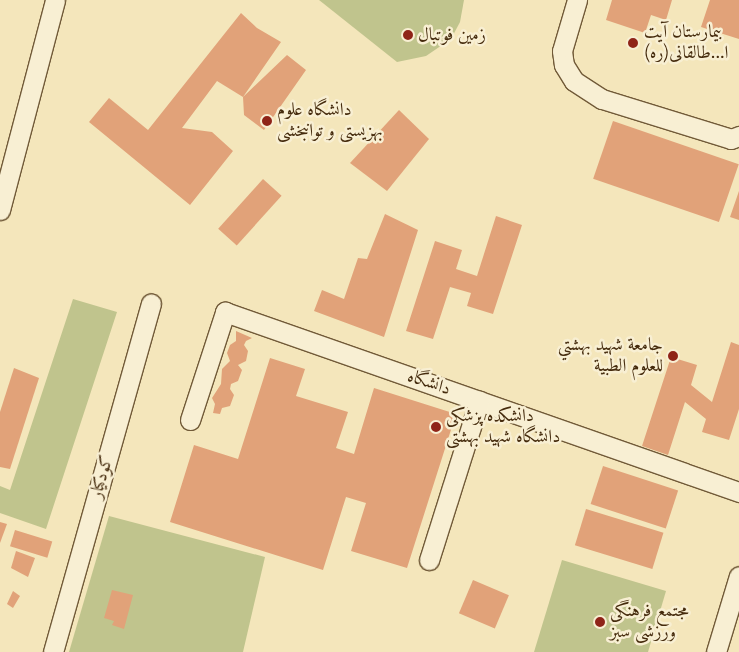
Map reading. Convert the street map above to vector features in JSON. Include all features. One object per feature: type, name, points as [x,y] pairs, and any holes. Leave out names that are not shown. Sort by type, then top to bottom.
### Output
[{"type":"street","points":[[0,210],[55,0]]},
{"type":"street","points":[[578,0],[562,51],[564,66],[574,80],[602,100],[731,139],[739,136]]},
{"type":"street","name":"کودکیار","points":[[53,652],[151,303]]},
{"type":"street","name":"دانشگاه","points":[[190,420],[225,312],[739,492]]},
{"type":"street","points":[[429,560],[479,401]]},
{"type":"street","points":[[716,652],[739,576]]},
{"type":"green space","name":"زمین فوتبال","points":[[319,0],[464,0],[460,22],[451,39],[426,56],[397,62]]},
{"type":"green space","points":[[73,299],[117,312],[46,529],[0,513],[0,486],[10,490]]},
{"type":"green space","points":[[109,516],[265,557],[243,652],[69,652]]},
{"type":"green space","name":"مجتمع فرهنگی ورزشی سبز","points":[[562,560],[666,591],[648,652],[534,652]]},
{"type":"building","points":[[612,0],[672,0],[666,20],[651,15],[645,33],[606,20]]},
{"type":"building","points":[[710,0],[739,0],[739,39],[701,27]]},
{"type":"building","points":[[241,13],[257,28],[281,42],[243,97],[217,81],[182,128],[212,132],[233,151],[190,205],[89,122],[109,98],[148,130]]},
{"type":"building","points":[[287,55],[306,70],[264,130],[244,115],[243,97]]},
{"type":"building","points":[[399,110],[429,139],[387,191],[350,163]]},
{"type":"building","points":[[613,121],[739,164],[719,222],[593,179]]},
{"type":"building","points":[[263,179],[282,196],[237,246],[218,229]]},
{"type":"building","points":[[739,191],[739,220],[730,217]]},
{"type":"building","points":[[385,214],[418,230],[384,337],[314,311],[322,290],[344,299],[358,258],[367,259]]},
{"type":"building","points":[[496,216],[522,225],[493,314],[467,306],[471,293],[450,287],[433,339],[406,331],[435,241],[462,250],[456,269],[477,276]]},
{"type":"building","points":[[236,331],[252,338],[246,341],[244,345],[248,351],[246,361],[238,365],[242,370],[238,381],[231,384],[230,389],[234,395],[230,406],[222,408],[220,414],[213,413],[215,404],[212,398],[221,384],[222,369],[230,361],[227,353],[230,345],[236,341]]},
{"type":"building","points":[[731,342],[739,345],[739,409],[729,440],[702,432],[706,419],[685,402],[668,455],[642,446],[671,357],[697,365],[691,385],[712,402]]},
{"type":"building","points":[[270,358],[305,369],[296,396],[348,412],[336,448],[354,454],[374,388],[456,414],[407,568],[351,551],[366,503],[346,497],[323,570],[170,522],[194,445],[238,459]]},
{"type":"building","points":[[14,368],[39,378],[10,469],[0,467],[0,412]]},
{"type":"building","points":[[603,466],[678,490],[666,528],[591,504]]},
{"type":"building","points":[[586,509],[663,533],[652,569],[575,545]]},
{"type":"building","points":[[0,522],[7,524],[0,543]]},
{"type":"building","points":[[15,530],[52,541],[47,558],[10,546]]},
{"type":"building","points":[[16,551],[35,558],[28,577],[11,568]]},
{"type":"building","points":[[473,580],[509,595],[495,628],[459,613]]},
{"type":"building","points":[[112,590],[133,595],[124,629],[112,625],[114,621],[104,618]]},
{"type":"building","points":[[13,591],[20,596],[13,608],[7,604]]},
{"type":"place","name":"زمین فوتبال","points":[[408,35]]},
{"type":"place","name":"بیمارستان آیت ا...طالقانی(ره)","points":[[633,43]]},
{"type":"place","name":"دانشگاه علوم بهزیستی و توانبخشی","points":[[267,121]]},
{"type":"place","name":"جامعة شهيد بهشتي للعلوم الطبية","points":[[673,356]]},
{"type":"place","name":"دانشکده پزشکی دانشگاه شهید بهشتی","points":[[436,427]]},
{"type":"place","name":"مجتمع فرهنگی ورزشی سبز","points":[[600,622]]}]
